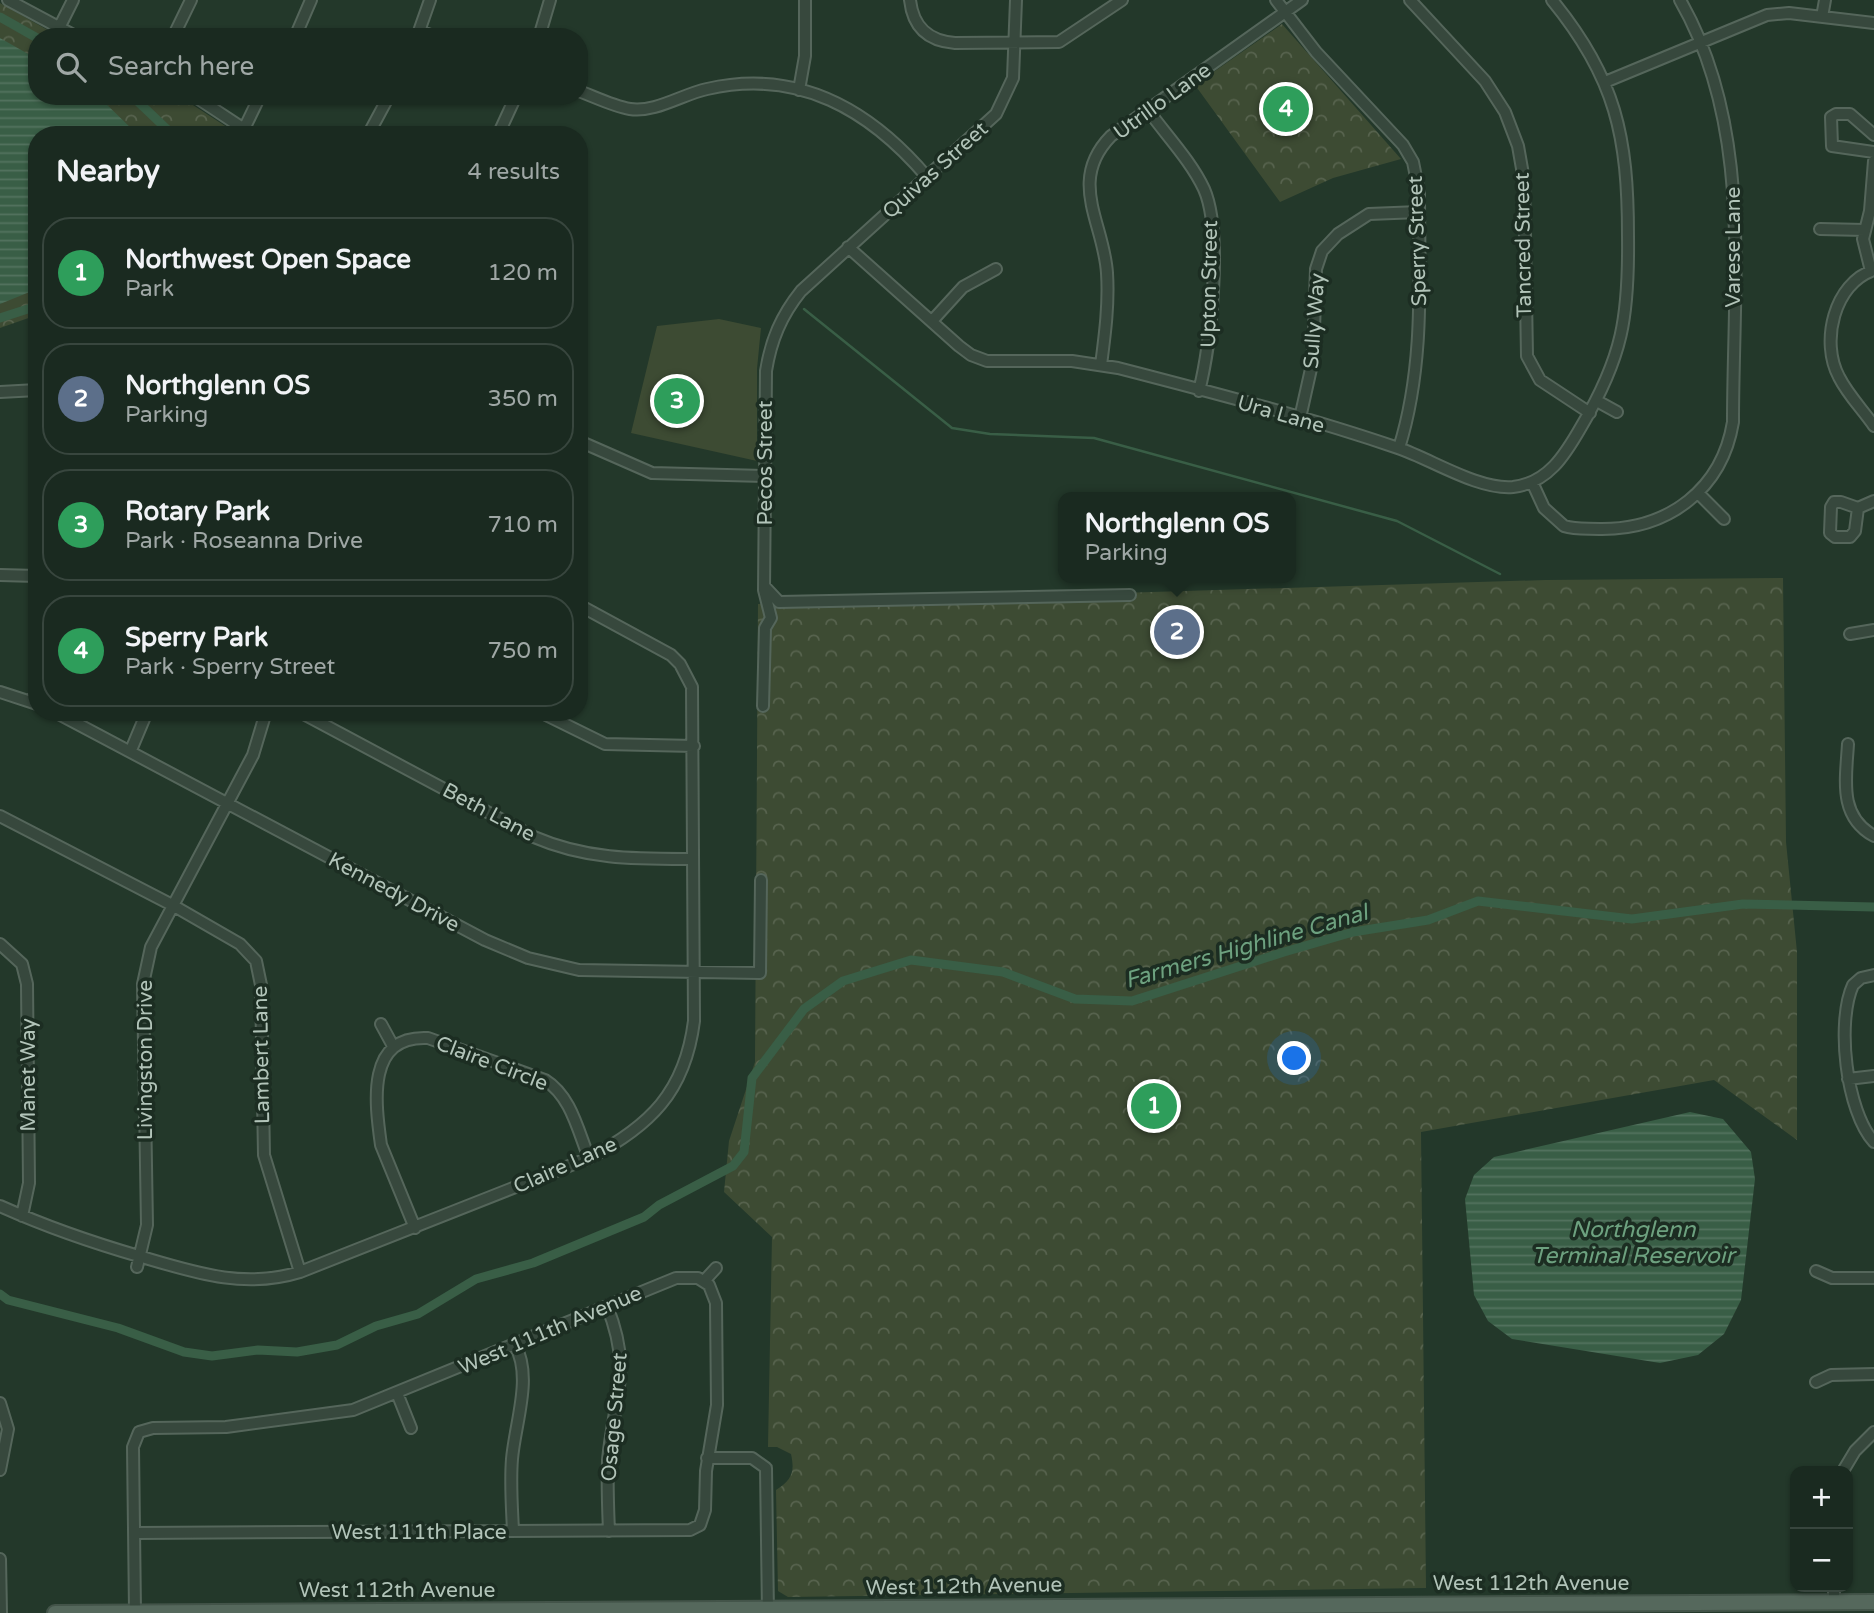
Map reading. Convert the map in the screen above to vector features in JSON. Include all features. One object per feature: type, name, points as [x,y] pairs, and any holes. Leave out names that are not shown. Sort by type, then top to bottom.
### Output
[{"type":"main road","name":"West 112th Avenue","points":[[55,1613],[1591,1608],[1874,1602]]},
{"type":"street","points":[[8,0],[59,28],[73,0]]},
{"type":"street","points":[[177,28],[191,0]]},
{"type":"street","points":[[299,28],[311,0]]},
{"type":"street","points":[[421,28],[430,0]]},
{"type":"street","points":[[542,28],[550,0]]},
{"type":"street","points":[[799,90],[805,56],[805,0]]},
{"type":"street","points":[[910,0],[915,21],[933,39],[955,43],[1049,43],[1069,37],[1122,0]]},
{"type":"street","name":"Quivas Street","points":[[848,247],[988,123],[1001,107],[1013,78],[1016,0]]},
{"type":"street","name":"Sperry Street","points":[[1276,0],[1284,13],[1409,153],[1418,179],[1418,359],[1413,394],[1399,448]]},
{"type":"street","name":"Utrillo Lane","points":[[1101,365],[1107,320],[1107,272],[1091,202],[1089,176],[1094,159],[1104,143],[1302,0]]},
{"type":"street","name":"Tancred Street","points":[[1410,0],[1485,81],[1511,126],[1524,180],[1527,356],[1536,375],[1546,385],[1590,414]]},
{"type":"street","points":[[1532,482],[1555,467],[1597,401],[1620,347],[1629,297],[1627,167],[1619,122],[1605,82],[1584,41],[1552,0]]},
{"type":"street","name":"Varese Lane","points":[[1532,482],[1551,517],[1563,526],[1619,529],[1643,524],[1671,513],[1699,494],[1722,461],[1733,422],[1732,169],[1721,98],[1701,42],[1680,0]]},
{"type":"street","points":[[1822,17],[1825,0]]},
{"type":"street","points":[[1605,82],[1767,15],[1788,13],[1874,23]]},
{"type":"street","points":[[588,94],[635,109],[717,87],[765,85],[799,90],[844,106],[874,123],[927,177]]},
{"type":"street","points":[[208,105],[240,126]]},
{"type":"street","points":[[251,126],[257,105]]},
{"type":"street","points":[[373,126],[384,105]]},
{"type":"street","points":[[502,126],[512,105]]},
{"type":"street","name":"Upton Street","points":[[1148,110],[1199,181],[1211,215],[1210,338],[1199,391]]},
{"type":"street","points":[[1874,135],[1850,114],[1836,114],[1830,119],[1832,146],[1874,152]]},
{"type":"street","points":[[1874,161],[1872,211],[1865,230],[1864,246],[1873,270],[1851,284],[1835,310],[1832,357],[1839,378],[1874,426]]},
{"type":"street","name":"Sully Way","points":[[1300,418],[1313,360],[1316,269],[1322,251],[1346,228],[1369,214],[1419,212]]},
{"type":"street","points":[[1820,229],[1865,230]]},
{"type":"street","name":"Ura Lane","points":[[848,247],[978,359],[1072,361],[1101,365],[1300,418],[1399,448],[1487,484],[1513,487],[1532,482]]},
{"type":"street","name":"Pecos Street","points":[[763,706],[765,628],[771,618],[765,586],[766,371],[774,336],[783,316],[801,291],[848,247]]},
{"type":"street","points":[[932,321],[963,287],[996,269]]},
{"type":"street","points":[[0,392],[28,390]]},
{"type":"street","points":[[1597,401],[1617,412]]},
{"type":"street","points":[[588,445],[652,473],[765,476]]},
{"type":"street","points":[[1699,494],[1724,519]]},
{"type":"street","points":[[1858,508],[1874,501]]},
{"type":"street","points":[[0,575],[28,576]]},
{"type":"street","points":[[765,586],[779,602],[1130,594]]},
{"type":"street","name":"Claire Lane","points":[[0,1206],[59,1233],[137,1262],[233,1280],[271,1280],[300,1272],[415,1228],[589,1158],[643,1126],[670,1093],[685,1061],[692,1035],[692,687],[680,664],[664,650],[588,610]]},
{"type":"street","points":[[1850,634],[1874,630]]},
{"type":"street","points":[[0,692],[28,701]]},
{"type":"street","name":"Kennedy Drive","points":[[73,721],[485,940],[528,958],[579,970],[760,973],[761,880]]},
{"type":"street","points":[[131,750],[143,721]]},
{"type":"street","name":"Livingston Drive","points":[[137,1262],[147,1225],[142,984],[151,947],[229,804],[253,755],[263,721]]},
{"type":"street","name":"Beth Lane","points":[[317,721],[558,847],[606,858],[693,859]]},
{"type":"street","points":[[558,721],[605,744],[694,746]]},
{"type":"street","points":[[1848,744],[1847,804],[1858,824],[1874,836]]},
{"type":"street","name":"Lambert Lane","points":[[0,816],[174,906],[246,948],[258,966],[264,1155],[300,1272]]},
{"type":"street","name":"Manet Way","points":[[0,944],[22,964],[27,984],[29,1183],[22,1216]]},
{"type":"street","points":[[1874,975],[1850,980],[1847,1011],[1848,1079],[1856,1113],[1874,1142]]},
{"type":"street","points":[[381,1024],[393,1046],[378,1070],[381,1145],[415,1228]]},
{"type":"street","name":"Claire Circle","points":[[393,1046],[417,1038],[428,1038],[545,1080],[557,1088],[566,1102],[589,1158]]},
{"type":"street","points":[[1848,1079],[1874,1076]]},
{"type":"street","points":[[716,1268],[704,1281],[712,1290],[716,1303],[717,1405],[707,1458],[752,1458],[765,1468],[768,1611]]},
{"type":"street","points":[[1816,1271],[1832,1278],[1874,1278]]},
{"type":"street","name":"West 111th Avenue","points":[[136,1534],[133,1447],[139,1432],[153,1428],[226,1427],[333,1415],[397,1394],[684,1276],[704,1281]]},
{"type":"street","name":"Osage Street","points":[[607,1306],[618,1333],[622,1358],[608,1459],[609,1531]]},
{"type":"street","points":[[513,1531],[512,1461],[523,1364],[515,1345]]},
{"type":"street","points":[[1816,1382],[1831,1374],[1874,1374]]},
{"type":"street","points":[[397,1394],[411,1429]]},
{"type":"street","points":[[0,1403],[8,1429],[0,1470]]},
{"type":"street","points":[[1846,1466],[1855,1451],[1874,1432]]},
{"type":"street","name":"West 111th Place","points":[[136,1534],[690,1530],[700,1525],[705,1510],[707,1458]]},
{"type":"street","points":[[135,1611],[136,1534]]},
{"type":"street","points":[[0,1559],[1,1613]]},
{"type":"street","points":[[1834,1592],[1834,1603]]},
{"type":"green space","points":[[0,3],[44,28],[28,28],[28,105],[193,105],[225,126],[28,126],[28,318],[0,328]]},
{"type":"green space","points":[[1282,24],[1401,159],[1333,178],[1280,202],[1195,85]]},
{"type":"green space","points":[[719,319],[761,328],[757,369],[757,461],[631,433],[657,326]]},
{"type":"green space","points":[[1783,578],[1786,842],[1797,952],[1797,1140],[1714,1080],[1421,1132],[1426,1588],[788,1597],[778,1591],[776,1490],[789,1479],[793,1466],[791,1454],[777,1447],[768,1447],[772,1237],[724,1192],[729,1141],[755,1062],[758,604],[1546,580]]},
{"type":"water","points":[[0,38],[28,54],[28,105],[107,105],[129,126],[28,126],[28,293],[0,304]]},
{"type":"water","name":"Northglenn Terminal Reservoir","points":[[1690,1112],[1723,1119],[1751,1152],[1755,1179],[1741,1300],[1724,1334],[1698,1355],[1660,1363],[1512,1339],[1488,1321],[1474,1295],[1465,1199],[1474,1175],[1494,1157]]},
{"type":"waterway","points":[[0,17],[28,33]]},
{"type":"waterway","points":[[141,105],[164,126]]},
{"type":"waterway","points":[[0,318],[28,309]]},
{"type":"waterway","points":[[804,309],[952,428],[990,434],[1094,438],[1291,492]]},
{"type":"waterway","points":[[1296,493],[1397,521],[1500,574]]},
{"type":"waterway","name":"Farmers Highline Canal","points":[[0,1294],[8,1300],[118,1328],[184,1352],[212,1356],[258,1350],[297,1352],[337,1345],[376,1326],[418,1314],[476,1279],[533,1263],[644,1217],[659,1205],[733,1166],[744,1152],[752,1078],[804,1009],[843,981],[911,960],[1003,972],[1075,999],[1132,1001],[1353,932],[1428,920],[1478,901],[1632,919],[1743,904],[1874,907]]},
{"type":"place","name":"Sperry Park","points":[[1286,109]]},
{"type":"place","name":"Rotary Park","points":[[677,401]]},
{"type":"place","name":"Northglenn OS","points":[[1177,632]]},
{"type":"place","name":"Northwest Open Space","points":[[1154,1106]]}]
